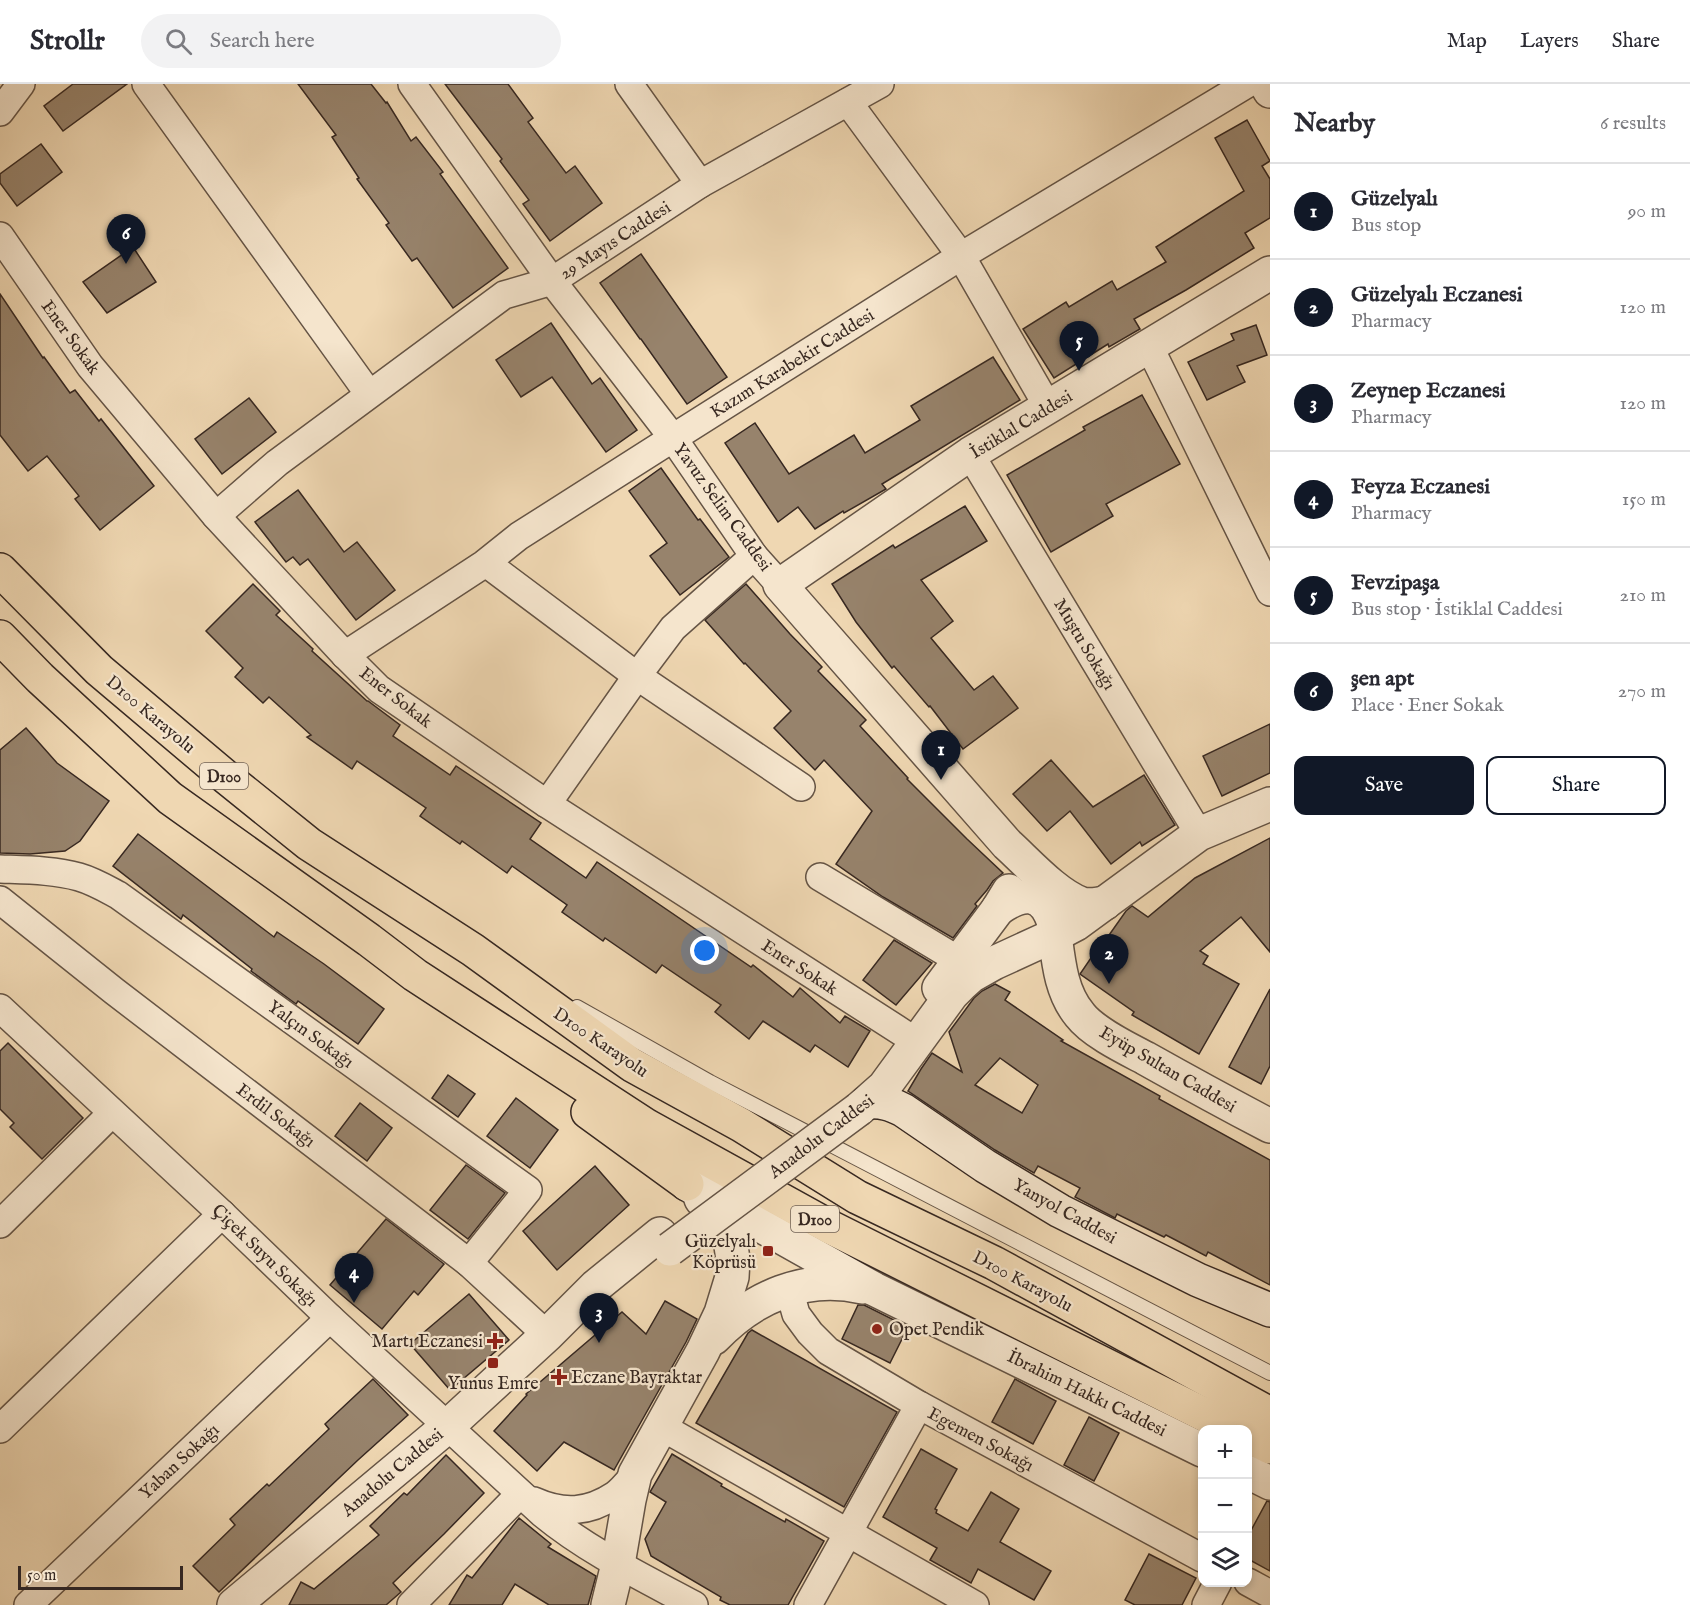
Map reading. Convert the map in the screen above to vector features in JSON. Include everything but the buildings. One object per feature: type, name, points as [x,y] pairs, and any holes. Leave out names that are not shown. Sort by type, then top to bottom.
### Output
[{"type":"highway","name":"D100 Karayolu","points":[[0,570],[99,670],[309,844],[473,950],[632,1065],[741,1125],[857,1197],[993,1263],[1270,1414]]},
{"type":"highway","name":"D100 Karayolu","points":[[0,637],[40,678],[170,798],[415,975],[647,1126],[832,1228],[1226,1425]]},
{"type":"highway","points":[[415,975],[554,1088],[687,1185]]},
{"type":"highway","points":[[1252,1438],[1270,1447]]},
{"type":"street","points":[[0,112],[21,84]]},
{"type":"street","points":[[146,84],[369,394]]},
{"type":"street","name":"Yavuz Selim Caddesi","points":[[412,84],[552,281],[673,438],[754,556],[1007,844],[1044,878],[1081,904],[1105,903]]},
{"type":"street","points":[[629,84],[700,184]]},
{"type":"street","name":"29 Mayıs Caddesi","points":[[216,516],[277,463],[504,295],[552,281],[700,184],[880,84]]},
{"type":"street","name":"Kazım Karabekir Caddesi","points":[[345,655],[486,562],[519,536],[673,438],[961,256],[1247,84]]},
{"type":"street","points":[[1266,84],[1270,91]]},
{"type":"street","points":[[848,102],[961,256],[1048,407]]},
{"type":"street","name":"Ener Sokak","points":[[0,237],[90,366],[216,516],[345,655],[379,688],[546,804],[903,1033]]},
{"type":"street","name":"İstiklal Caddesi","points":[[780,585],[970,454],[1270,273]]},
{"type":"street","points":[[1149,346],[1270,592]]},
{"type":"street","name":"Muştu Sokağı","points":[[970,454],[1199,834]]},
{"type":"street","points":[[546,804],[673,628],[754,556]]},
{"type":"street","points":[[486,562],[637,676],[801,788]]},
{"type":"street","name":"Anadolu Caddesi","points":[[234,1605],[448,1426],[547,1335],[596,1286],[665,1241],[856,1104],[884,1087],[952,994],[971,976],[1050,932],[1076,924],[1199,834],[1270,804]]},
{"type":"street","name":"Anadolu Caddesi","points":[[856,1104],[868,1075],[960,961],[1013,886],[1015,874],[1007,844]]},
{"type":"street","name":"Yalçın Sokağı","points":[[0,869],[45,871],[80,877],[118,895],[528,1190],[469,1263]]},
{"type":"street","points":[[820,877],[960,961]]},
{"type":"street","points":[[998,909],[1024,896],[1040,900],[1045,905],[1050,932]]},
{"type":"street","name":"Erdil Sokağı","points":[[0,900],[114,991],[469,1263],[547,1335]]},
{"type":"street","name":"Eyüp Sultan Caddesi","points":[[1050,932],[1063,982],[1081,1016],[1122,1046],[1270,1126]]},
{"type":"street","name":"Çiçek Suyu Sokağı","points":[[3,1017],[222,1214],[330,1318],[555,1524],[618,1564],[694,1605]]},
{"type":"street","name":"Yanyol Caddesi","points":[[856,1104],[880,1101],[892,1104],[985,1166],[1060,1211],[1198,1280],[1270,1310]]},
{"type":"street","points":[[0,1224],[112,1113]]},
{"type":"street","points":[[687,1185],[874,1289]]},
{"type":"street","points":[[411,1605],[520,1494],[549,1508],[569,1511],[589,1507],[616,1494],[635,1474],[722,1313],[732,1277],[733,1259],[730,1240],[723,1224],[687,1185]]},
{"type":"street","points":[[0,1429],[222,1214]]},
{"type":"street","points":[[703,1351],[729,1323],[747,1309],[789,1289],[825,1283],[848,1283],[874,1289]]},
{"type":"street","name":"Egemen Sokağı","points":[[789,1289],[796,1314],[810,1333],[828,1351],[919,1406],[1198,1555]]},
{"type":"street","name":"İbrahim Hakkı Caddesi","points":[[874,1289],[1198,1448]]},
{"type":"street","name":"Yaban Sokağı","points":[[28,1605],[330,1318]]},
{"type":"street","points":[[808,1605],[919,1406]]},
{"type":"street","points":[[662,1427],[975,1605]]},
{"type":"street","points":[[608,1605],[635,1474]]},
{"type":"street","points":[[1252,1474],[1270,1483]]},
{"type":"street","points":[[1252,1584],[1270,1594]]},
{"type":"street","points":[[1206,1605],[1215,1587]]},
{"type":"lane","points":[[473,950],[710,1082],[1270,1374]]},
{"type":"place","name":"şen apt","points":[[126,264]]},
{"type":"place","name":"Fevzipaşa","points":[[1079,371]]},
{"type":"place","name":"Güzelyalı","points":[[941,780]]},
{"type":"place","name":"Güzelyalı Eczanesi","points":[[1109,984]]},
{"type":"place","name":"Güzelyalı Köprüsü","points":[[768,1251]]},
{"type":"place","name":"Feyza Eczanesi","points":[[354,1303]]},
{"type":"place","name":"Opet Pendik","points":[[877,1329]]},
{"type":"place","name":"Martı Eczanesi","points":[[495,1341]]},
{"type":"place","name":"Zeynep Eczanesi","points":[[599,1343]]},
{"type":"place","name":"Yunus Emre","points":[[493,1363]]},
{"type":"place","name":"Eczane Bayraktar","points":[[559,1377]]}]
